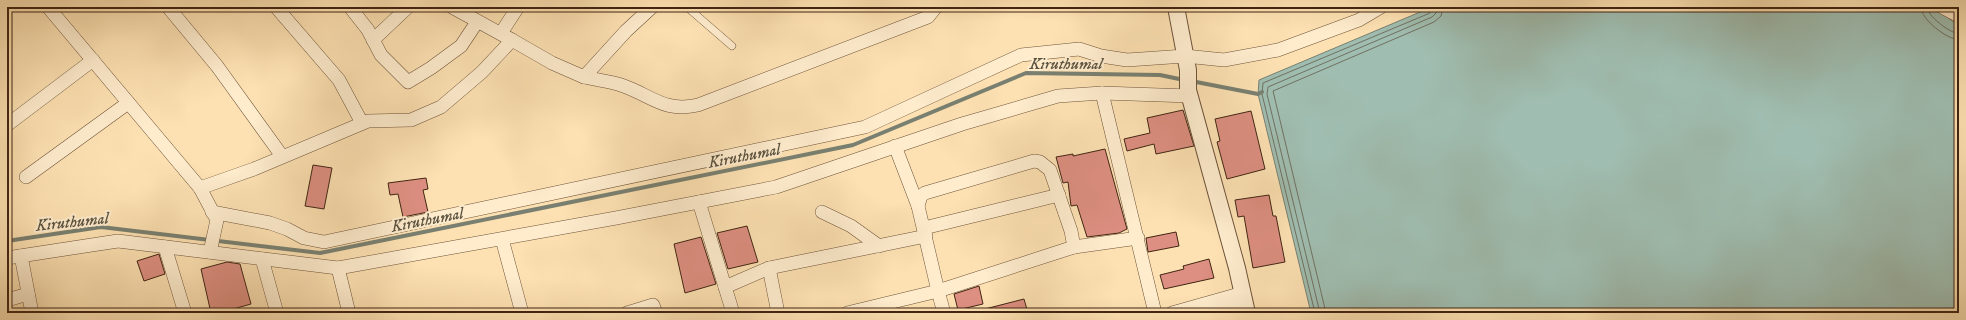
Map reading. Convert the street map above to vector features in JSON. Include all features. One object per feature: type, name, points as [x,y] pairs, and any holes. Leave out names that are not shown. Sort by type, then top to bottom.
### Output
[{"type":"street","points":[[48,7],[200,188],[214,216],[211,249]]},
{"type":"street","points":[[168,7],[217,66],[282,156]]},
{"type":"street","points":[[276,7],[339,80],[362,123]]},
{"type":"street","points":[[350,7],[373,40],[381,55],[408,82],[431,68],[461,46],[477,22]]},
{"type":"street","points":[[373,40],[408,7]]},
{"type":"street","points":[[452,7],[552,63],[584,77],[622,85],[662,104],[684,108],[698,105],[928,17],[936,7]]},
{"type":"street","points":[[200,188],[254,169],[362,123],[368,121],[411,120],[441,107],[482,72],[506,37],[518,7]]},
{"type":"street","points":[[584,77],[626,31],[652,7]]},
{"type":"street","points":[[1176,7],[1186,63],[1189,93],[1245,303]]},
{"type":"street","points":[[214,216],[270,223],[304,238],[324,242],[865,127],[1021,55],[1079,49],[1101,56],[1127,60],[1186,63],[1224,60],[1278,50],[1359,20],[1381,7]]},
{"type":"street","points":[[1943,7],[1959,16]]},
{"type":"street","points":[[7,125],[93,60]]},
{"type":"street","points":[[7,258],[118,241],[165,247],[211,249],[262,259],[338,268],[502,239],[776,186],[962,124],[1058,96],[1102,93],[1189,93]]},
{"type":"street","points":[[1102,93],[1155,313]]},
{"type":"street","points":[[26,177],[128,103]]},
{"type":"street","points":[[895,146],[918,206],[944,313]]},
{"type":"street","points":[[918,206],[921,196],[925,193],[1034,161],[1040,162],[1050,170],[1071,231],[1074,247]]},
{"type":"street","points":[[725,287],[769,268],[879,246],[1059,195]]},
{"type":"street","points":[[699,202],[733,313]]},
{"type":"street","points":[[822,212],[851,226],[879,246]]},
{"type":"street","points":[[847,313],[938,291],[1074,247],[1138,238]]},
{"type":"street","points":[[502,239],[522,313]]},
{"type":"street","points":[[165,247],[185,313]]},
{"type":"street","points":[[21,256],[32,313]]},
{"type":"street","points":[[262,259],[278,313]]},
{"type":"street","points":[[338,268],[349,313]]},
{"type":"street","points":[[769,268],[778,313]]},
{"type":"street","points":[[7,300],[28,294]]},
{"type":"street","points":[[1172,313],[1245,303]]},
{"type":"street","points":[[1208,313],[1245,303]]},
{"type":"street","points":[[627,313],[654,306],[656,313]]},
{"type":"lane","points":[[687,7],[732,46]]},
{"type":"water","points":[[1432,7],[1934,7],[1959,26],[1959,313],[1311,313],[1258,94],[1259,80]]},
{"type":"building","points":[[1183,110],[1194,146],[1156,154],[1154,144],[1127,151],[1124,139],[1150,133],[1147,118]]},
{"type":"building","points":[[1251,111],[1265,169],[1227,179],[1217,142],[1220,141],[1215,119]]},
{"type":"building","points":[[1105,149],[1127,229],[1119,233],[1087,237],[1077,205],[1071,206],[1068,182],[1063,183],[1056,157],[1073,154],[1073,156]]},
{"type":"building","points":[[313,165],[332,168],[324,209],[305,206]]},
{"type":"building","points":[[426,178],[428,189],[423,190],[428,212],[403,217],[398,194],[390,195],[388,183]]},
{"type":"building","points":[[1269,195],[1273,216],[1276,216],[1285,262],[1253,268],[1244,216],[1238,217],[1235,200]]},
{"type":"building","points":[[747,226],[758,262],[728,269],[717,233]]},
{"type":"building","points":[[1176,232],[1179,246],[1148,252],[1146,238]]},
{"type":"building","points":[[701,237],[716,284],[685,293],[674,244]]},
{"type":"building","points":[[159,254],[165,274],[144,281],[137,261]]},
{"type":"building","points":[[1209,259],[1214,278],[1164,289],[1160,275],[1184,269],[1183,266]]},
{"type":"building","points":[[227,262],[240,264],[251,304],[219,313],[211,313],[201,269]]},
{"type":"building","points":[[979,286],[983,304],[958,310],[954,294]]},
{"type":"building","points":[[1024,299],[1028,313],[985,313],[985,309]]},
{"type":"waterway","name":"Kiruthumal","points":[[7,241],[101,227],[320,253],[853,145],[1026,73],[1160,75],[1184,80]]},
{"type":"waterway","name":"Kiruthumal","points":[[1191,81],[1258,94],[1262,92]]}]
